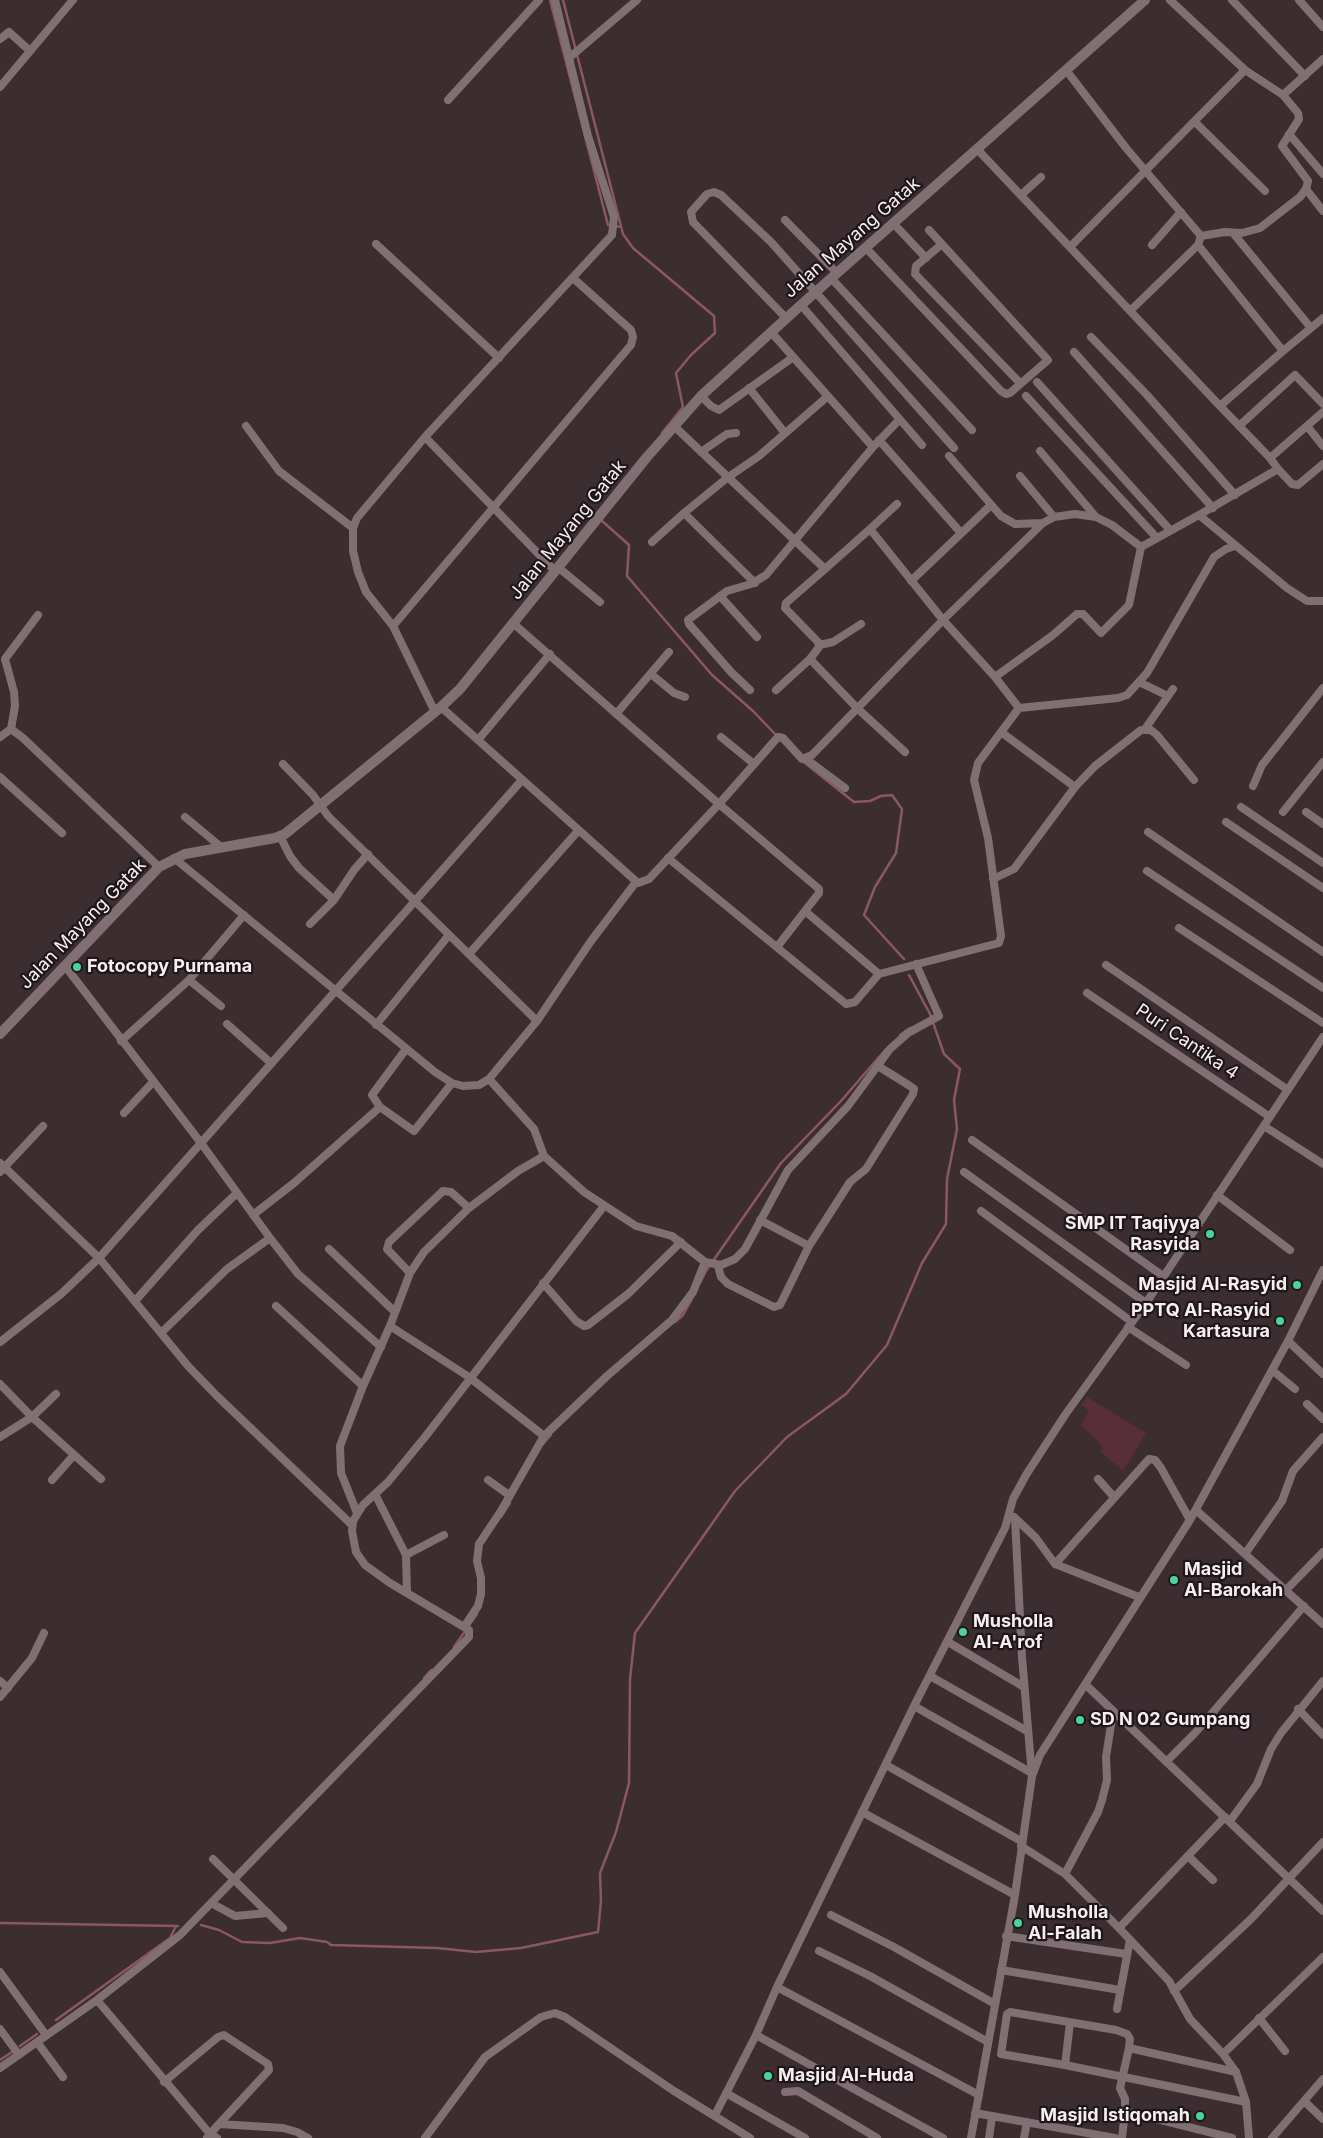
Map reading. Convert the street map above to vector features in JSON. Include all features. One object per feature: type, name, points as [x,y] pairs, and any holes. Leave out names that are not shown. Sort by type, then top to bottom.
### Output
[{"type":"street","points":[[0,88],[73,0]]},
{"type":"street","points":[[448,100],[539,0]]},
{"type":"street","points":[[555,0],[573,54],[588,136],[614,217],[614,229],[609,240],[426,437],[363,510],[353,528],[353,551],[358,572],[366,592],[393,626],[438,710],[478,740],[578,832],[636,882],[642,883],[649,878],[719,804],[778,737],[783,738],[802,759],[806,759],[845,788]]},
{"type":"street","points":[[573,54],[638,0]]},
{"type":"street","name":"Jalan Mayang Gatak","points":[[0,1034],[159,867],[174,858],[280,836],[321,806],[438,710],[460,689],[605,509],[674,426],[702,396],[801,304],[1144,0]]},
{"type":"street","points":[[1170,0],[1245,70],[1284,95],[1299,116],[1297,123],[1282,143],[1283,148],[1305,174],[1308,181],[1306,189],[1292,204],[1268,224],[1248,232],[1201,236]]},
{"type":"street","points":[[1232,0],[1305,76]]},
{"type":"street","points":[[1298,0],[1323,27]]},
{"type":"street","points":[[0,39],[9,32],[30,51]]},
{"type":"street","points":[[1284,95],[1323,60]]},
{"type":"street","points":[[1066,70],[1110,128],[1201,236]]},
{"type":"street","points":[[1070,247],[1245,70]]},
{"type":"street","points":[[1195,122],[1265,190]]},
{"type":"street","points":[[1289,134],[1323,174]]},
{"type":"street","points":[[977,149],[1131,310],[1270,458],[1292,484],[1298,485],[1323,464]]},
{"type":"street","points":[[1305,174],[1314,164]]},
{"type":"street","points":[[1021,195],[1042,177]]},
{"type":"street","points":[[1306,189],[1323,211]]},
{"type":"street","points":[[786,318],[693,222],[691,212],[701,199],[714,192],[721,195],[770,242],[954,448]]},
{"type":"street","points":[[1152,245],[1180,212]]},
{"type":"street","points":[[785,220],[972,430]]},
{"type":"street","points":[[893,223],[926,258]]},
{"type":"street","points":[[866,247],[1001,391],[1008,394],[1048,360],[929,230]]},
{"type":"street","points":[[1232,232],[1311,328]]},
{"type":"street","points":[[1131,310],[1198,245],[1201,236]]},
{"type":"street","points":[[376,244],[499,358]]},
{"type":"street","points":[[942,244],[916,266],[915,274],[1020,383]]},
{"type":"street","points":[[1198,245],[1283,351]]},
{"type":"street","points":[[393,626],[495,508],[633,340],[631,330],[573,278]]},
{"type":"street","points":[[801,304],[922,445]]},
{"type":"street","points":[[1220,406],[1323,318]]},
{"type":"street","points":[[771,332],[792,358],[873,447]]},
{"type":"street","points":[[1091,337],[1147,396],[1235,495]]},
{"type":"street","points":[[1074,352],[1213,508]]},
{"type":"street","points":[[702,396],[710,406],[719,410],[792,358]]},
{"type":"street","points":[[1239,426],[1295,375],[1323,404]]},
{"type":"street","points":[[1037,382],[1170,530]]},
{"type":"street","points":[[749,388],[785,433]]},
{"type":"street","points":[[652,542],[727,478],[759,456],[828,396]]},
{"type":"street","points":[[1026,396],[1157,538]]},
{"type":"street","points":[[1270,458],[1323,412]]},
{"type":"street","points":[[750,690],[736,678],[688,622],[693,615],[720,596],[734,588],[755,582],[766,575],[879,440],[899,420]]},
{"type":"street","points":[[246,426],[279,471],[353,528]]},
{"type":"street","points":[[674,426],[825,569]]},
{"type":"street","points":[[1307,426],[1323,446]]},
{"type":"street","points":[[701,452],[727,434],[736,433]]},
{"type":"street","points":[[426,437],[557,570],[600,602]]},
{"type":"street","points":[[879,440],[960,533]]},
{"type":"street","points":[[1040,451],[1096,517]]},
{"type":"street","points":[[949,456],[1001,516],[1013,523],[1043,523]]},
{"type":"street","points":[[996,679],[1077,614],[1082,614],[1101,633],[1129,605],[1141,547],[1213,508],[1278,469]]},
{"type":"street","points":[[1020,476],[1054,517]]},
{"type":"street","points":[[819,646],[816,639],[784,607],[897,504]]},
{"type":"street","points":[[911,581],[960,533],[991,506]]},
{"type":"street","points":[[684,513],[755,582]]},
{"type":"street","points":[[806,759],[858,709],[943,620],[1043,523],[1054,517],[1075,514],[1096,517],[1112,525],[1141,547]]},
{"type":"street","points":[[1199,515],[1231,544],[1302,598],[1313,602],[1323,601]]},
{"type":"street","points":[[870,529],[943,620],[1005,689],[1019,708]]},
{"type":"street","points":[[668,858],[846,1004],[855,1002],[879,974],[996,945],[1000,941],[988,838],[974,780],[978,762],[1019,708],[1118,698],[1127,695],[1139,682],[1166,640],[1214,557],[1231,544]]},
{"type":"street","points":[[720,596],[757,637]]},
{"type":"street","points":[[0,737],[11,729],[15,706],[14,692],[2,658],[38,615]]},
{"type":"street","points":[[514,624],[719,804],[818,886],[819,893],[777,947]]},
{"type":"street","points":[[776,690],[810,659],[819,646],[833,642],[861,624]]},
{"type":"street","points":[[616,714],[669,652]]},
{"type":"street","points":[[478,740],[550,654]]},
{"type":"street","points":[[810,659],[858,709],[905,752]]},
{"type":"street","points":[[651,674],[674,693],[685,697]]},
{"type":"street","points":[[1139,682],[1168,696]]},
{"type":"street","points":[[1254,786],[1262,765],[1323,688]]},
{"type":"street","points":[[993,879],[1016,866],[1075,787],[1095,766],[1129,737],[1145,729],[1173,689]]},
{"type":"street","points":[[11,729],[159,867]]},
{"type":"street","points":[[1145,729],[1157,735],[1194,780]]},
{"type":"street","points":[[1000,732],[1075,787]]},
{"type":"street","points":[[721,737],[754,764]]},
{"type":"street","points":[[1283,812],[1323,762]]},
{"type":"street","points":[[283,764],[328,816],[537,1021]]},
{"type":"street","points":[[0,777],[62,833]]},
{"type":"street","points":[[0,1342],[61,1294],[99,1258],[522,780]]},
{"type":"street","points":[[1241,808],[1323,863]]},
{"type":"street","points":[[1306,812],[1323,824]]},
{"type":"street","points":[[185,818],[221,847]]},
{"type":"street","points":[[1226,822],[1323,888]]},
{"type":"street","points":[[469,954],[578,832]]},
{"type":"street","points":[[1148,832],[1323,952]]},
{"type":"street","points":[[280,836],[290,856],[299,868],[334,900]]},
{"type":"street","points":[[310,924],[334,900],[354,870],[368,854]]},
{"type":"street","points":[[174,858],[406,1049],[452,1083],[468,1086],[479,1084],[489,1079],[537,1021],[591,941],[636,882]]},
{"type":"street","points":[[1147,872],[1323,988]]},
{"type":"street","points":[[805,911],[879,974]]},
{"type":"street","points":[[121,1041],[189,980],[244,915]]},
{"type":"street","points":[[1178,928],[1323,1023]]},
{"type":"street","points":[[376,1025],[449,935]]},
{"type":"street","points":[[466,1628],[478,1606],[481,1594],[477,1551],[544,1436],[607,1376],[672,1320],[712,1264],[740,1255],[788,1170],[823,1135],[895,1043],[926,1022],[936,1018],[938,1013],[916,964]]},
{"type":"street","points":[[1106,965],[1288,1090]]},
{"type":"street","points":[[64,966],[201,1142],[298,1274],[381,1347]]},
{"type":"street","points":[[189,980],[221,1006]]},
{"type":"street","name":"Puri Cantika 4","points":[[1087,993],[1270,1117]]},
{"type":"street","points":[[227,1024],[270,1063]]},
{"type":"street","points":[[715,2115],[756,2035],[777,1987],[914,1706],[1005,1528],[1013,1499],[1037,1456],[1146,1303],[1323,1037]]},
{"type":"street","points":[[406,1049],[372,1095],[380,1107],[414,1132],[452,1083]]},
{"type":"street","points":[[489,1079],[534,1129],[544,1156],[584,1192],[636,1226],[672,1236],[712,1264],[720,1277],[728,1284],[752,1297],[777,1307],[809,1246],[850,1182],[866,1169],[913,1094],[914,1089],[878,1066]]},
{"type":"street","points":[[124,1113],[154,1082]]},
{"type":"street","points":[[253,1214],[294,1184],[380,1107]]},
{"type":"street","points":[[43,1126],[2,1168],[99,1258],[191,1369],[352,1525]]},
{"type":"street","points":[[1264,1126],[1323,1164]]},
{"type":"street","points":[[972,1140],[1163,1276]]},
{"type":"street","points":[[357,1513],[344,1480],[339,1457],[342,1436],[390,1326],[410,1273],[424,1252],[469,1208],[518,1171],[544,1156]]},
{"type":"street","points":[[964,1172],[1146,1303]]},
{"type":"street","points":[[410,1273],[387,1249],[389,1242],[443,1191],[451,1192],[469,1208]]},
{"type":"street","points":[[135,1301],[198,1230],[237,1193]]},
{"type":"street","points":[[1217,1195],[1290,1250]]},
{"type":"street","points":[[0,2068],[97,2000],[180,1935],[469,1637],[466,1628],[390,1583],[360,1559],[356,1552],[352,1525],[357,1513],[388,1482],[425,1437],[469,1377],[604,1206]]},
{"type":"street","points":[[981,1211],[1186,1365]]},
{"type":"street","points":[[760,1220],[809,1246]]},
{"type":"street","points":[[161,1333],[227,1270],[270,1238]]},
{"type":"street","points":[[543,1283],[576,1321],[584,1326],[588,1325],[628,1294],[682,1242]]},
{"type":"street","points":[[329,1249],[395,1312]]},
{"type":"street","points":[[1031,1774],[1045,1744],[1086,1685],[1139,1597],[1196,1510],[1272,1370],[1290,1344],[1320,1286],[1323,1270]]},
{"type":"street","points":[[276,1306],[363,1386]]},
{"type":"street","points":[[390,1326],[469,1377],[544,1436]]},
{"type":"street","points":[[1290,1344],[1323,1374]]},
{"type":"street","points":[[1272,1370],[1295,1389]]},
{"type":"street","points":[[0,1384],[32,1417],[101,1479]]},
{"type":"street","points":[[0,1436],[32,1417],[56,1394]]},
{"type":"street","points":[[1307,1404],[1323,1419]]},
{"type":"street","points":[[1245,1554],[1282,1501],[1293,1471],[1323,1437]]},
{"type":"street","points":[[52,1480],[74,1455]]},
{"type":"street","points":[[1055,1564],[1149,1458],[1152,1458],[1161,1468],[1190,1520]]},
{"type":"street","points":[[1098,1479],[1114,1497]]},
{"type":"street","points":[[488,1480],[509,1495]]},
{"type":"street","points":[[374,1494],[406,1555],[407,1593]]},
{"type":"street","points":[[1196,1510],[1323,1624]]},
{"type":"street","points":[[1009,1512],[1036,1538],[1055,1564],[1139,1597]]},
{"type":"street","points":[[971,2138],[1006,1936],[1015,1895],[1031,1774],[1015,1518]]},
{"type":"street","points":[[406,1555],[444,1535]]},
{"type":"street","points":[[1286,1590],[1323,1552]]},
{"type":"street","points":[[1166,1762],[1195,1733],[1304,1606]]},
{"type":"street","points":[[0,1697],[32,1658],[44,1633]]},
{"type":"street","points":[[948,1642],[1024,1686]]},
{"type":"street","points":[[930,1676],[1027,1731]]},
{"type":"street","points":[[0,1681],[8,1688]]},
{"type":"street","points":[[1119,1928],[1228,1819],[1257,1784],[1270,1749],[1298,1709],[1323,1682]]},
{"type":"street","points":[[1086,1685],[1290,1878],[1323,1912]]},
{"type":"street","points":[[914,1706],[1031,1774]]},
{"type":"street","points":[[1298,1709],[1323,1735]]},
{"type":"street","points":[[1065,1874],[1098,1812],[1102,1800],[1107,1780],[1106,1757],[1113,1712]]},
{"type":"street","points":[[886,1765],[1021,1843],[1065,1874],[1119,1928],[1169,1981],[1190,2019],[1223,2054],[1236,2072],[1246,2102],[1249,2138]]},
{"type":"street","points":[[862,1812],[1015,1895]]},
{"type":"street","points":[[1174,1991],[1251,1919],[1323,1842]]},
{"type":"street","points":[[1189,1857],[1213,1880]]},
{"type":"street","points":[[213,1859],[283,1928]]},
{"type":"street","points":[[211,1903],[235,1916],[268,1912]]},
{"type":"street","points":[[831,1915],[894,1947],[995,2004]]},
{"type":"street","points":[[1006,1936],[1126,1954]]},
{"type":"street","points":[[1117,2009],[1130,1940]]},
{"type":"street","points":[[819,1951],[870,1976],[988,2042]]},
{"type":"street","points":[[1223,2054],[1323,1956]]},
{"type":"street","points":[[1001,1970],[1120,1990]]},
{"type":"street","points":[[0,1972],[46,2035]]},
{"type":"street","points":[[777,1987],[979,2096]]},
{"type":"street","points":[[97,2000],[139,2052],[164,2082],[211,2137],[219,2124],[269,2070],[268,2064],[224,2035],[218,2037],[164,2082]]},
{"type":"street","points":[[1122,2138],[1125,2111],[1124,2099],[1120,2088],[1123,2076],[1130,2039],[1124,2032],[1010,2012],[1007,2014],[1000,2051],[1003,2056],[1065,2065],[1123,2076],[1246,2102]]},
{"type":"street","points":[[425,2138],[485,2057],[541,2017],[555,2013],[560,2014],[674,2091],[750,2138]]},
{"type":"street","points":[[1259,2018],[1285,2051]]},
{"type":"street","points":[[1065,2065],[1070,2023]]},
{"type":"street","points":[[0,2029],[19,2056]]},
{"type":"street","points":[[990,2033],[1002,2035]]},
{"type":"street","points":[[756,2035],[943,2138]]},
{"type":"street","points":[[37,2042],[63,2077]]},
{"type":"street","points":[[1128,2048],[1236,2072]]},
{"type":"street","points":[[1272,2138],[1323,2079]]},
{"type":"street","points":[[785,2092],[798,2091],[877,2138]]},
{"type":"street","points":[[726,2093],[805,2138]]},
{"type":"street","points":[[1304,2101],[1323,2119]]},
{"type":"street","points":[[1125,2111],[1232,2138]]},
{"type":"street","points":[[975,2113],[1114,2138]]},
{"type":"street","points":[[988,2138],[992,2117]]},
{"type":"street","points":[[1024,2138],[1027,2122]]},
{"type":"street","points":[[219,2124],[283,2128],[295,2135],[308,2138]]},
{"type":"street","points":[[1062,2138],[1064,2129]]},
{"type":"street","points":[[1196,2138],[1198,2129]]},
{"type":"shaded area","points":[[1087,1397],[1146,1433],[1123,1471],[1101,1452],[1103,1446],[1081,1425],[1089,1410],[1081,1405]]},
{"type":"waterway","points":[[550,0],[608,225],[621,227]]},
{"type":"waterway","points":[[563,0],[623,234],[633,248],[714,316],[715,333],[691,355],[676,373],[683,407],[662,433]]},
{"type":"waterway","points":[[601,520],[629,545],[627,576],[712,675],[753,711],[776,735]]},
{"type":"waterway","points":[[801,760],[854,802],[870,801],[881,796],[892,795],[902,809],[896,853],[875,887],[864,915],[904,959]]},
{"type":"waterway","points":[[201,1925],[219,1930],[242,1942],[270,1943],[300,1938],[327,1942],[331,1945],[437,1948],[476,1952],[521,1948],[598,1932],[601,1901],[600,1873],[616,1832],[629,1783],[630,1679],[635,1633],[735,1491],[787,1437],[846,1394],[887,1345],[922,1263],[946,1224],[947,1179],[957,1129],[954,1100],[960,1069],[944,1054],[930,1014],[909,975]]},
{"type":"waterway","points":[[900,1035],[910,1028]]},
{"type":"waterway","points":[[700,1283],[706,1271],[781,1163],[841,1101],[886,1049]]},
{"type":"waterway","points":[[675,1322],[683,1315],[692,1299]]},
{"type":"waterway","points":[[543,1444],[551,1435]]},
{"type":"waterway","points":[[501,1517],[510,1503]]},
{"type":"waterway","points":[[454,1647],[477,1614]]},
{"type":"waterway","points":[[424,1678],[431,1670]]},
{"type":"waterway","points":[[0,1923],[178,1926]]},
{"type":"waterway","points":[[56,2020],[170,1938],[176,1926]]},
{"type":"waterway","points":[[20,2046],[37,2034]]},
{"type":"waterway","points":[[0,2060],[12,2052]]},
{"type":"place","name":"Fotocopy Purnama","points":[[77,967]]},
{"type":"place","name":"SMP IT Taqiyya Rasyida","points":[[1210,1234]]},
{"type":"place","name":"Masjid Al-Rasyid","points":[[1297,1285]]},
{"type":"place","name":"PPTQ Al-Rasyid Kartasura","points":[[1280,1321]]},
{"type":"place","name":"Masjid Al-Barokah","points":[[1174,1580]]},
{"type":"place","name":"Musholla Al-A'rof","points":[[963,1632]]},
{"type":"place","name":"SD N 02 Gumpang","points":[[1080,1720]]},
{"type":"place","name":"Musholla Al-Falah","points":[[1018,1923]]},
{"type":"place","name":"Masjid Al-Huda","points":[[768,2076]]},
{"type":"place","name":"Masjid Istiqomah","points":[[1200,2116]]}]
